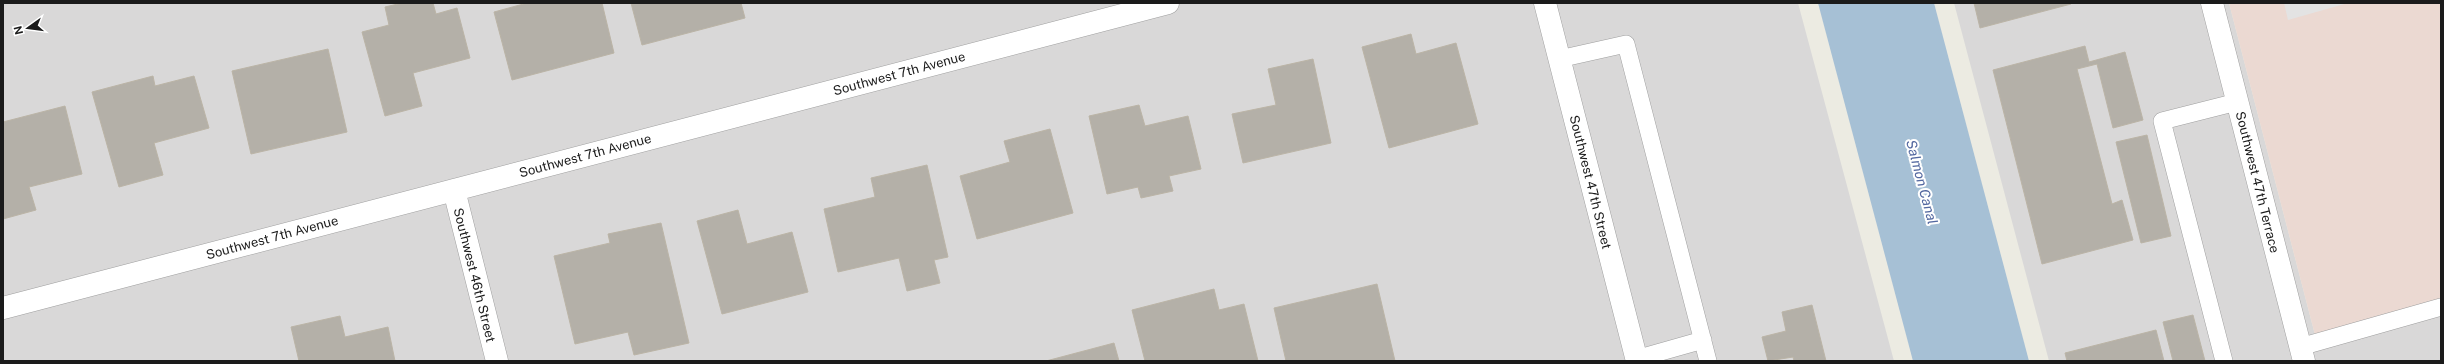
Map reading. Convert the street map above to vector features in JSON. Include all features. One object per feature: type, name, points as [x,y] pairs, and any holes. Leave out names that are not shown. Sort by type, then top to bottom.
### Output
[{"type":"street","name":"Southwest 7th Avenue","points":[[3,308],[1168,3]]},
{"type":"street","name":"Southwest 47th Street","points":[[1545,3],[1637,360]]},
{"type":"street","name":"Southwest 47th Terrace","points":[[2212,3],[2302,354]]},
{"type":"street","name":"Southwest 46th Street","points":[[454,190],[497,361]]},
{"type":"lane","points":[[1559,59],[1626,44],[1708,361]]},
{"type":"lane","points":[[2224,361],[2162,121],[2237,102]]},
{"type":"lane","points":[[2302,354],[2441,307]]},
{"type":"lane","points":[[1637,360],[1703,340]]},
{"type":"shaded area","points":[[3,3],[1798,3],[1894,361],[3,361]]},
{"type":"shaded area","points":[[1954,3],[2229,3],[2315,335],[2441,299],[2441,361],[2049,361]]},
{"type":"shaded area","points":[[2229,3],[2441,3],[2441,299],[2315,335]]},
{"type":"shaded area","points":[[2284,3],[2348,3],[2288,20]]},
{"type":"water","name":"Salmon Canal","points":[[1818,3],[1934,3],[2029,361],[1913,361]]},
{"type":"building","points":[[402,3],[433,3],[436,14],[457,8],[470,58],[413,73],[422,106],[385,116],[362,32],[389,25],[385,7]]},
{"type":"building","points":[[527,3],[602,3],[614,53],[512,80],[494,12]]},
{"type":"building","points":[[631,3],[741,3],[745,18],[642,45]]},
{"type":"building","points":[[1974,3],[2070,3],[2071,4],[1980,28]]},
{"type":"building","points":[[1411,34],[1416,54],[1456,43],[1478,124],[1389,148],[1362,47]]},
{"type":"building","points":[[2085,46],[2089,62],[2125,52],[2143,120],[2113,128],[2097,64],[2077,69],[2112,204],[2122,200],[2133,240],[2042,264],[1993,70]]},
{"type":"building","points":[[328,49],[347,132],[251,154],[232,71]]},
{"type":"building","points":[[1313,59],[1331,143],[1243,163],[1232,114],[1276,105],[1268,69]]},
{"type":"building","points":[[153,76],[155,86],[194,76],[209,128],[154,143],[163,175],[119,187],[92,92]]},
{"type":"building","points":[[1139,105],[1145,126],[1188,116],[1201,169],[1169,176],[1173,191],[1141,198],[1138,187],[1107,194],[1089,116]]},
{"type":"building","points":[[65,106],[82,174],[29,187],[36,210],[3,219],[3,122]]},
{"type":"building","points":[[1050,129],[1073,213],[977,239],[960,176],[1010,162],[1004,141]]},
{"type":"building","points":[[2147,135],[2171,236],[2141,243],[2116,142]]},
{"type":"building","points":[[927,165],[948,257],[934,260],[940,283],[907,291],[899,258],[838,272],[824,209],[875,197],[871,178]]},
{"type":"building","points":[[738,210],[747,244],[792,232],[808,292],[722,314],[697,221]]},
{"type":"building","points":[[661,223],[689,343],[634,355],[628,332],[575,344],[554,256],[610,243],[608,234]]},
{"type":"building","points":[[1377,284],[1395,361],[1286,361],[1274,308]]},
{"type":"building","points":[[1214,289],[1219,310],[1244,304],[1258,361],[1145,361],[1132,310]]},
{"type":"building","points":[[1812,305],[1826,361],[1794,361],[1793,357],[1768,361],[1762,337],[1786,331],[1782,312]]},
{"type":"building","points":[[2193,315],[2205,361],[2173,361],[2163,322]]},
{"type":"building","points":[[340,316],[345,337],[388,327],[395,361],[299,361],[291,327]]},
{"type":"building","points":[[2156,330],[2164,361],[2067,361],[2065,353]]},
{"type":"building","points":[[1114,343],[1119,361],[1046,361]]}]
